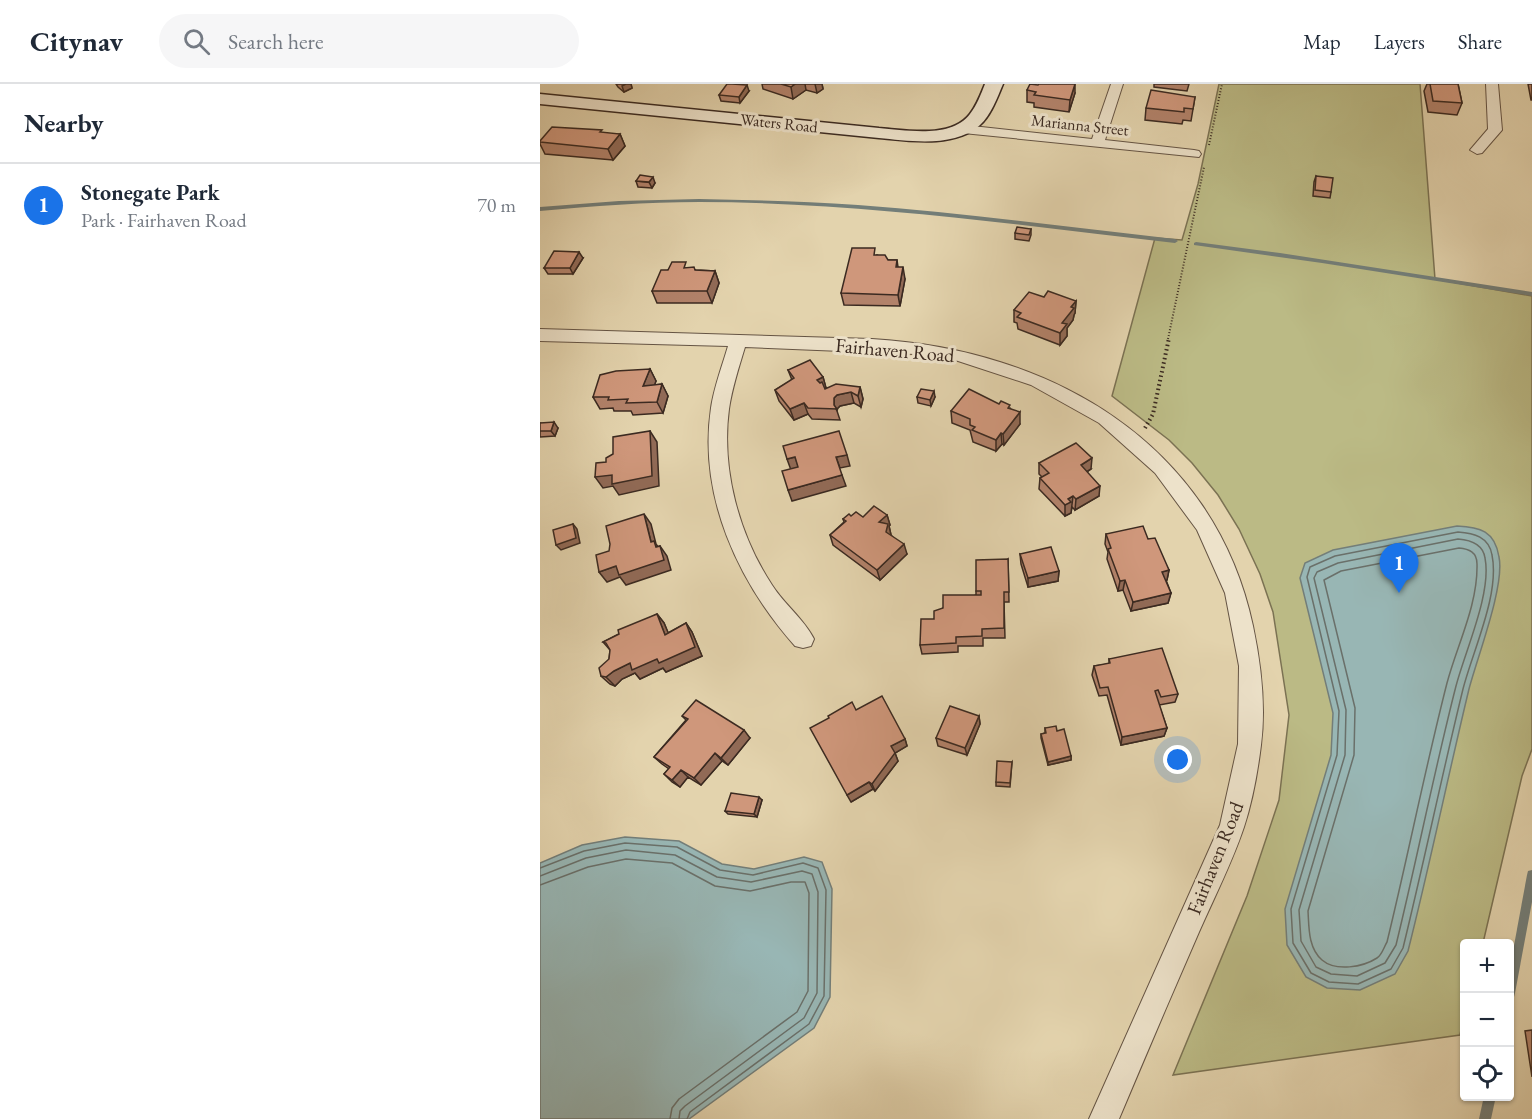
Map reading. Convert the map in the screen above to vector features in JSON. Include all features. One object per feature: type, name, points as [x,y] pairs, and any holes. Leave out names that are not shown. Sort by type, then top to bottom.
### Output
[{"type":"street","points":[[963,129],[977,117],[994,84]]},
{"type":"street","points":[[1096,143],[1117,84]]},
{"type":"street","points":[[1477,150],[1495,130],[1492,84]]},
{"type":"street","name":"Waters Road","points":[[540,99],[896,134],[931,135],[963,129]]},
{"type":"street","name":"Marianna Street","points":[[963,129],[1200,153]]},
{"type":"street","name":"Fairhaven Road","points":[[540,335],[890,345],[956,354],[1011,370],[1055,389],[1112,423],[1169,473],[1189,498],[1224,558],[1241,606],[1249,654],[1251,721],[1242,792],[1232,826],[1104,1119]]},
{"type":"street","points":[[738,341],[723,393],[718,427],[720,474],[729,514],[742,551],[771,600],[803,639]]},
{"type":"path","points":[[1200,153],[1222,84]]},
{"type":"path","points":[[1134,440],[1148,425],[1153,414],[1205,163]]},
{"type":"shaded area","points":[[1219,84],[1420,84],[1435,279],[1532,296],[1532,749],[1522,776],[1484,939],[1460,939],[1460,1035],[1173,1075],[1247,896],[1279,800],[1289,715],[1273,612],[1260,574],[1239,529],[1218,495],[1192,463],[1169,440],[1112,396],[1155,238],[1182,240],[1198,184]]},
{"type":"water","points":[[1457,526],[1479,529],[1490,536],[1497,548],[1500,570],[1494,603],[1469,689],[1408,951],[1395,974],[1360,990],[1327,988],[1306,977],[1287,945],[1285,909],[1331,755],[1333,713],[1300,578],[1305,563],[1333,550]]},
{"type":"water","points":[[625,837],[679,841],[722,864],[754,869],[804,857],[822,862],[832,889],[830,997],[814,1028],[689,1119],[540,1119],[540,863],[582,845]]},
{"type":"building","points":[[727,84],[747,85],[739,97],[719,95]]},
{"type":"building","points":[[1030,84],[1075,84],[1070,100],[1034,95],[1036,92],[1027,90]]},
{"type":"building","points":[[1430,84],[1458,84],[1462,103],[1433,101]]},
{"type":"building","points":[[1151,90],[1195,97],[1193,109],[1184,108],[1184,112],[1146,108]]},
{"type":"building","points":[[552,127],[602,130],[600,132],[620,134],[608,149],[540,142]]},
{"type":"building","points":[[640,175],[653,177],[649,182],[636,181]]},
{"type":"building","points":[[1316,176],[1333,178],[1331,192],[1315,190]]},
{"type":"building","points":[[1017,227],[1031,229],[1029,235],[1015,233]]},
{"type":"building","points":[[852,248],[875,248],[874,255],[885,255],[888,260],[897,260],[896,267],[903,267],[898,295],[841,293]]},
{"type":"building","points":[[554,251],[579,252],[570,268],[544,268]]},
{"type":"building","points":[[672,262],[686,262],[684,268],[694,267],[695,270],[715,271],[707,291],[652,291],[661,270],[668,270]]},
{"type":"building","points":[[1048,291],[1076,301],[1071,307],[1074,308],[1062,323],[1067,324],[1060,333],[1017,317],[1021,313],[1014,310],[1029,292],[1044,297]]},
{"type":"building","points":[[810,360],[823,377],[817,380],[822,382],[825,389],[836,384],[860,387],[858,396],[851,392],[837,395],[834,398],[834,405],[837,409],[808,408],[804,403],[790,409],[775,390],[794,378],[788,370]]},
{"type":"building","points":[[650,369],[643,386],[662,384],[657,402],[626,403],[628,399],[608,400],[609,397],[593,397],[600,375],[616,371]]},
{"type":"building","points":[[921,389],[934,391],[930,400],[917,397]]},
{"type":"building","points":[[969,389],[999,404],[1001,401],[1010,405],[1008,408],[1020,412],[996,440],[972,430],[975,427],[970,425],[970,419],[951,411]]},
{"type":"building","points":[[554,422],[551,431],[540,431],[540,423]]},
{"type":"building","points":[[650,431],[652,476],[612,484],[612,475],[595,477],[596,463],[606,462],[606,458],[613,454],[613,437]]},
{"type":"building","points":[[839,431],[847,455],[836,457],[842,475],[788,490],[782,471],[798,467],[795,457],[787,459],[783,446]]},
{"type":"building","points":[[1076,443],[1092,458],[1081,465],[1100,486],[1076,499],[1073,496],[1068,499],[1071,502],[1065,505],[1040,478],[1049,473],[1039,463]]},
{"type":"building","points":[[874,506],[887,515],[879,522],[888,524],[886,532],[904,544],[877,570],[830,535],[846,521],[843,519],[849,514],[851,516],[856,512],[863,517]]},
{"type":"building","points":[[644,514],[651,542],[654,541],[656,547],[660,546],[664,560],[619,575],[616,566],[599,572],[596,555],[609,551],[610,544],[606,526]]},
{"type":"building","points":[[573,524],[576,538],[556,545],[553,530]]},
{"type":"building","points":[[1143,526],[1148,539],[1155,538],[1169,570],[1162,572],[1171,593],[1133,602],[1125,580],[1120,581],[1108,549],[1111,548],[1106,534]]},
{"type":"building","points":[[1051,547],[1059,571],[1028,578],[1020,554]]},
{"type":"building","points":[[1008,559],[1009,592],[1004,592],[1004,628],[982,629],[982,636],[956,637],[956,643],[920,645],[921,619],[934,619],[934,611],[943,608],[943,595],[981,595],[981,591],[976,591],[976,560]]},
{"type":"building","points":[[657,614],[665,635],[686,623],[695,647],[659,663],[657,659],[632,670],[630,663],[606,677],[601,676],[599,668],[609,659],[610,650],[603,642],[619,634],[618,630]]},
{"type":"building","points":[[1162,648],[1178,694],[1161,697],[1158,690],[1155,691],[1167,728],[1122,737],[1108,687],[1100,688],[1094,666],[1110,663],[1109,659]]},
{"type":"building","points":[[882,696],[905,739],[891,746],[895,753],[872,784],[869,782],[847,795],[810,728],[852,702],[856,710]]},
{"type":"building","points":[[696,700],[744,730],[721,758],[715,753],[694,778],[681,770],[672,780],[664,774],[670,767],[654,757],[688,719],[682,716]]},
{"type":"building","points":[[950,706],[979,716],[965,748],[936,738]]},
{"type":"building","points":[[1056,726],[1057,731],[1064,729],[1071,756],[1048,762],[1041,734],[1046,733],[1045,728]]},
{"type":"building","points":[[997,761],[1012,762],[1010,783],[996,782]]},
{"type":"building","points":[[731,793],[759,797],[754,814],[725,811]]},
{"type":"waterway","points":[[540,209],[619,202],[699,200],[778,202],[937,214],[1175,241]]},
{"type":"waterway","points":[[1196,244],[1532,294]]},
{"type":"waterway","points":[[1514,972],[1532,875]]},
{"type":"waterway","points":[[1485,1119],[1489,1101]]},
{"type":"place","name":"Stonegate Park","points":[[1399,593]]}]
